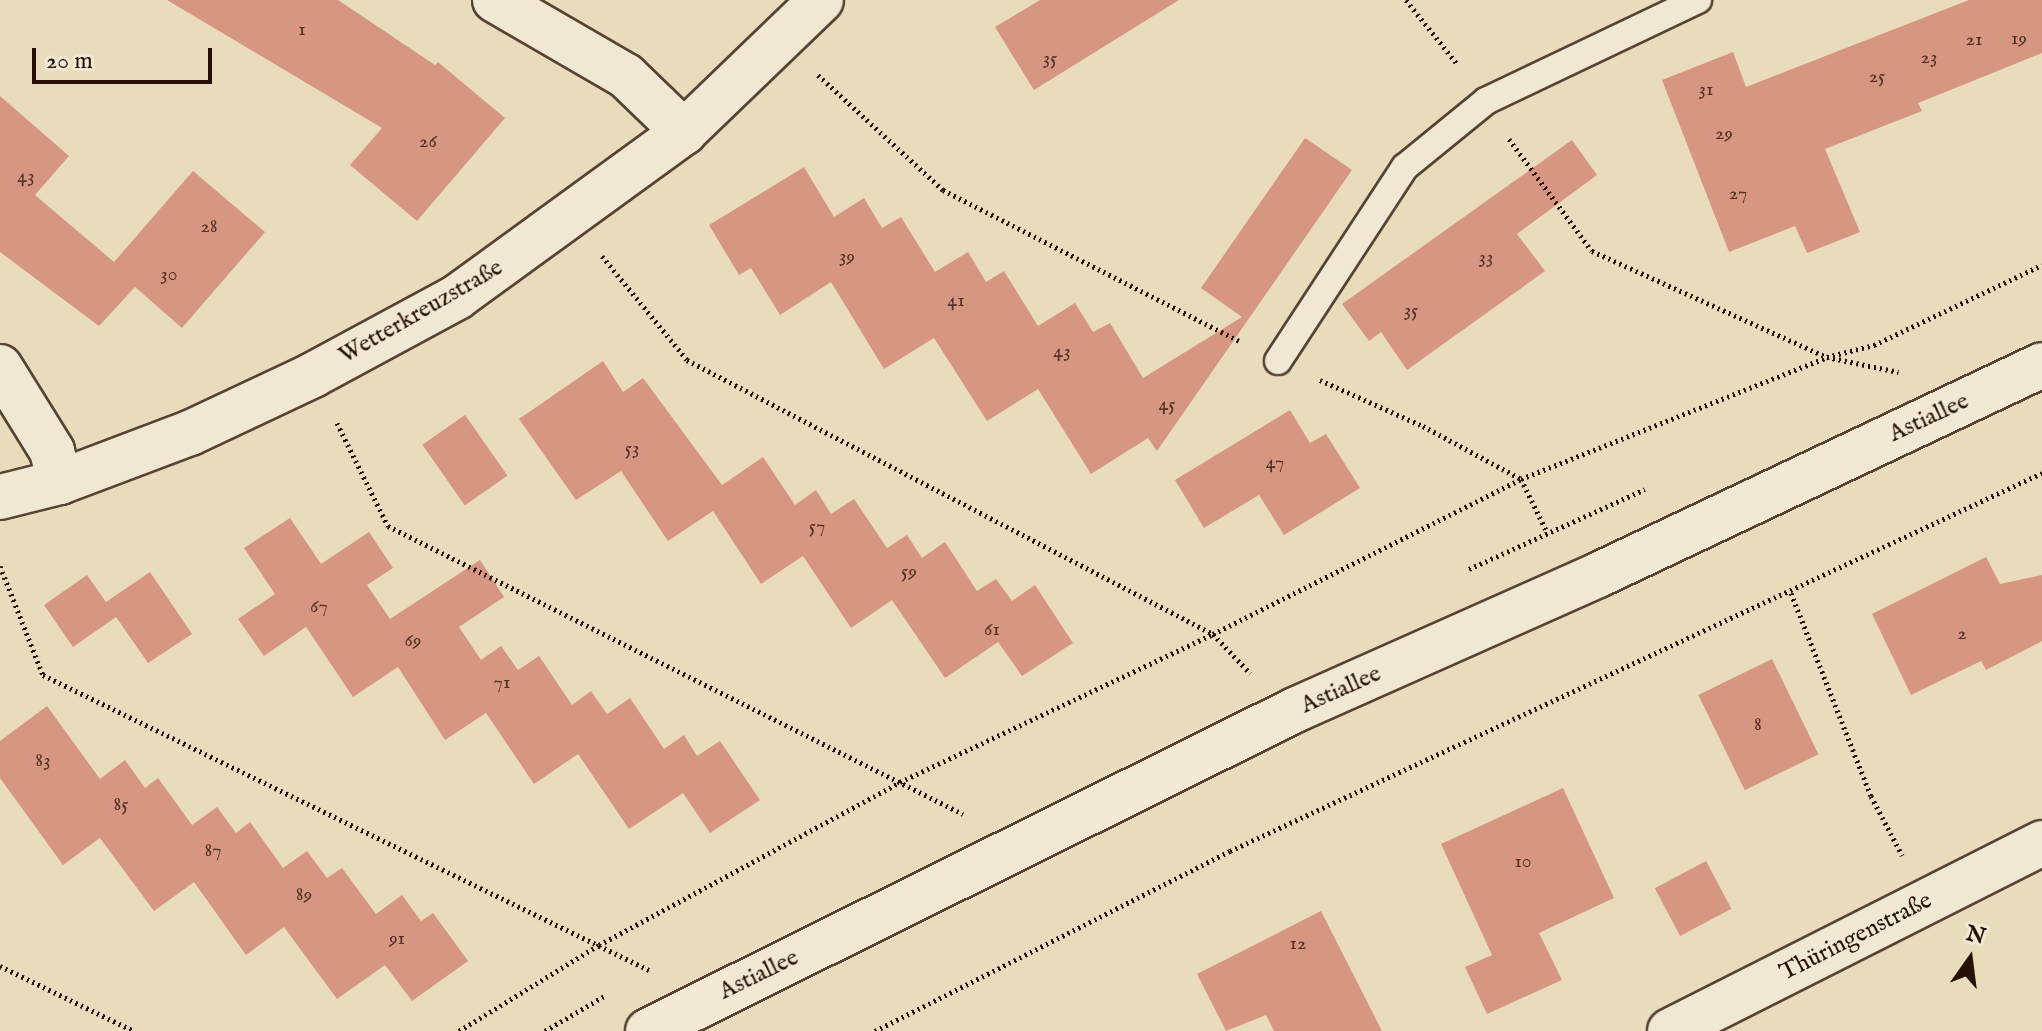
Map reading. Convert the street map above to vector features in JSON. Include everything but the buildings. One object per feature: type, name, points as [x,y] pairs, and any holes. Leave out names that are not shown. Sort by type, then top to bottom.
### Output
[{"type":"street","points":[[495,0],[626,76],[684,132]]},
{"type":"street","name":"Wetterkreuzstraße","points":[[0,497],[60,482],[190,433],[313,375],[457,297],[571,218],[684,132],[782,41],[821,0]]},
{"type":"street","name":"Astiallee","points":[[648,1031],[1295,710],[1598,575],[2042,365]]},
{"type":"street","points":[[0,367],[52,451],[60,482]]},
{"type":"street","name":"Thüringenstraße","points":[[1670,1031],[2042,843]]},
{"type":"lane","points":[[1278,361],[1405,167],[1486,101],[1698,0]]},
{"type":"path","points":[[1406,0],[1428,26]]},
{"type":"path","points":[[782,41],[943,190],[1278,361],[1423,426],[1521,479],[1547,532]]},
{"type":"path","points":[[1486,101],[1535,180],[1592,251],[1827,357],[1907,374]]},
{"type":"path","points":[[571,218],[687,360],[1213,634],[1251,674]]},
{"type":"path","points":[[459,1031],[599,945],[900,782],[1213,634],[1521,479],[1827,357],[1874,345],[2042,265]]},
{"type":"path","points":[[313,375],[388,526],[963,814]]},
{"type":"path","points":[[875,1031],[1230,851],[1791,593],[2042,473]]},
{"type":"path","points":[[0,566],[43,675],[651,971]]},
{"type":"path","points":[[1791,593],[1871,796],[1926,902]]},
{"type":"path","points":[[0,966],[134,1031]]}]
